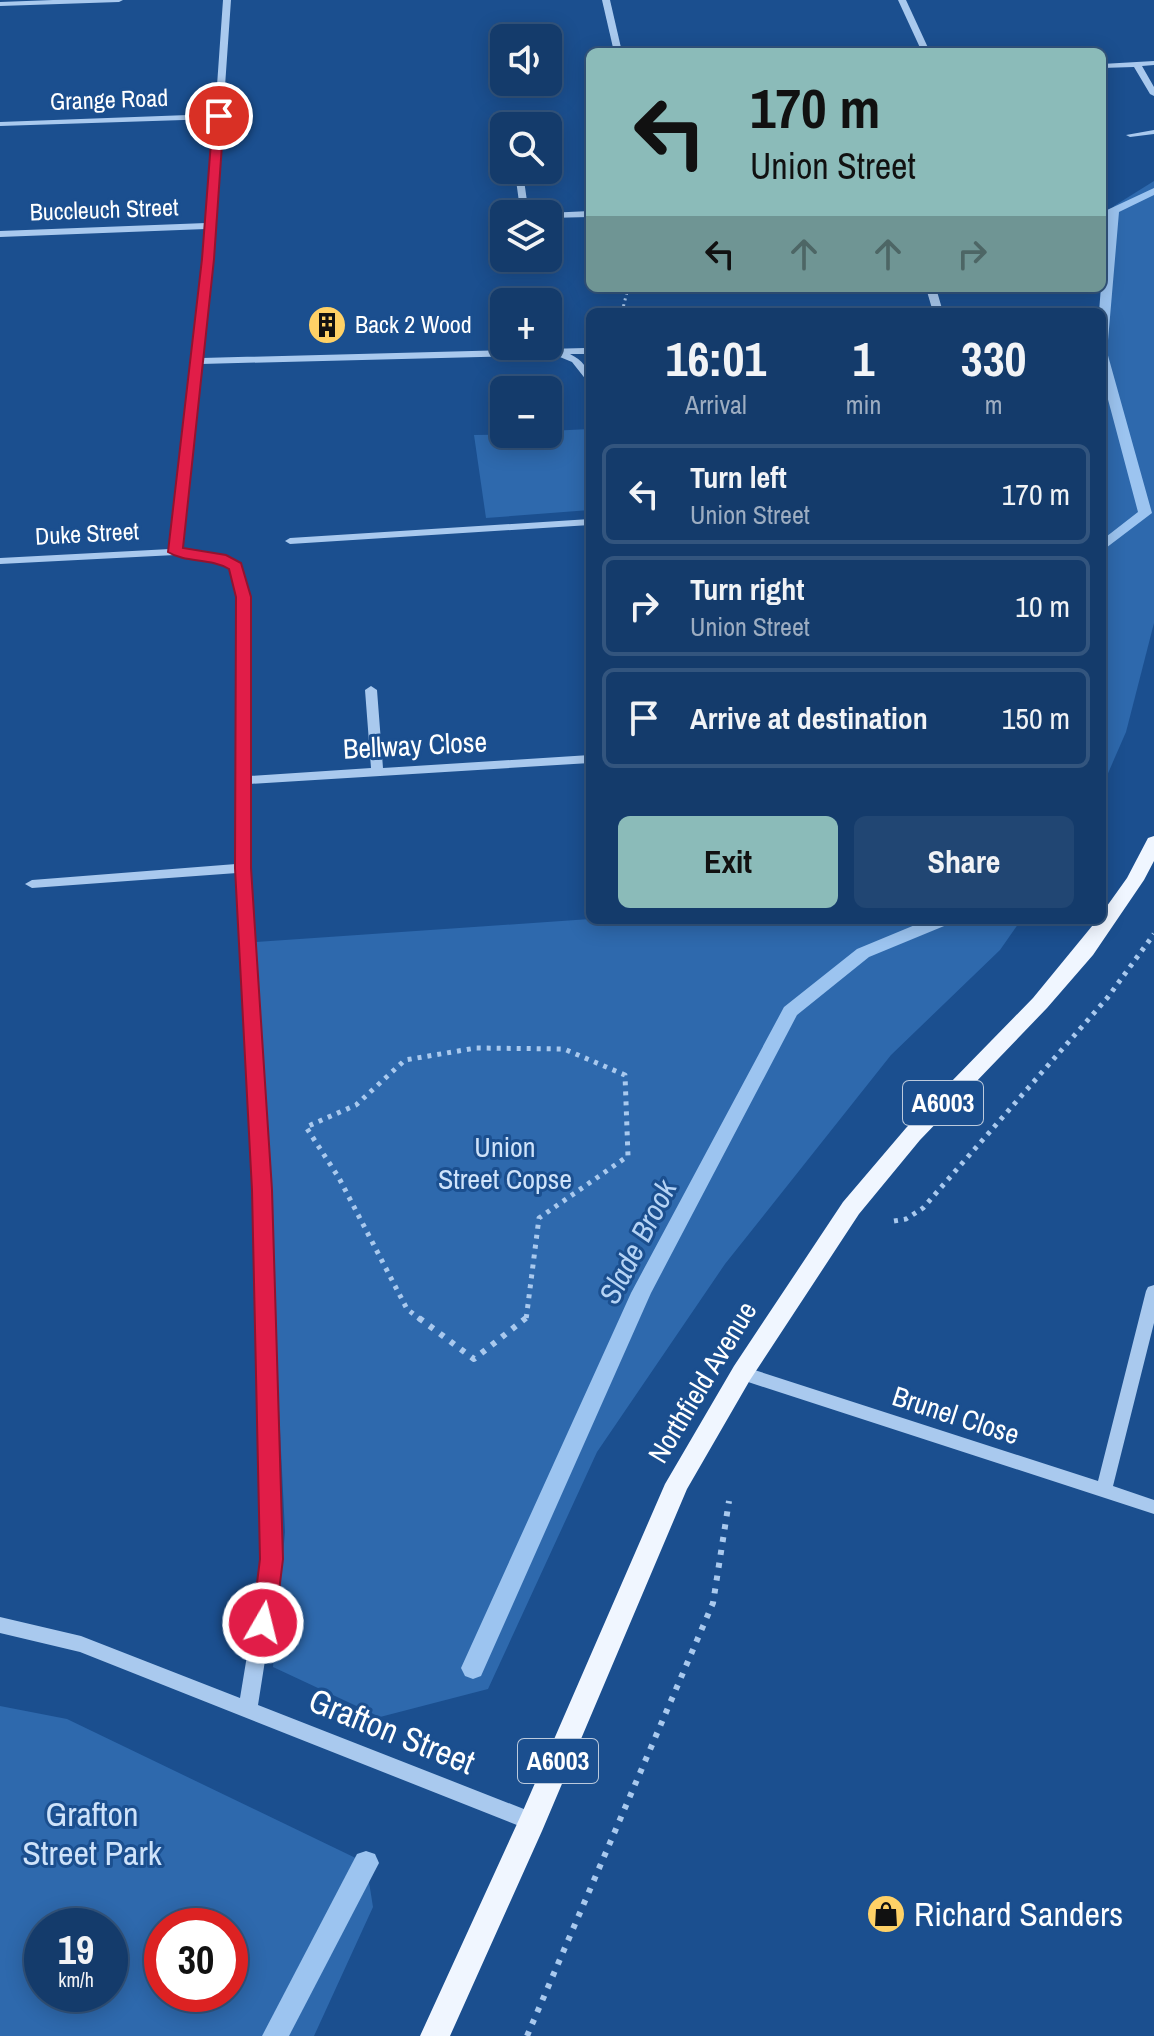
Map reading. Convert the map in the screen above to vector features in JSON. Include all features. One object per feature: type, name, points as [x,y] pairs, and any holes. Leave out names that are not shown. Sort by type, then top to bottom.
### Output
[{"type":"main road","name":"Northfield Avenue","points":[[1106,921],[1135,880],[1154,842]]},
{"type":"main road","name":"Northfield Avenue","points":[[435,2036],[532,1822],[677,1484],[742,1373],[851,1208],[913,1134],[1040,1003],[1104,924]]},
{"type":"street","points":[[0,4],[119,0]]},
{"type":"street","points":[[175,552],[197,361],[227,0]]},
{"type":"street","points":[[606,0],[617,48]]},
{"type":"street","points":[[902,0],[924,48]]},
{"type":"street","points":[[1106,66],[1154,63]]},
{"type":"street","points":[[1137,65],[1154,94]]},
{"type":"street","name":"Grange Road","points":[[0,124],[219,116]]},
{"type":"street","points":[[1130,135],[1154,132]]},
{"type":"street","points":[[562,215],[586,214]]},
{"type":"street","name":"Buccleuch Street","points":[[0,234],[209,226]]},
{"type":"street","points":[[562,352],[585,351]]},
{"type":"street","points":[[197,361],[490,354]]},
{"type":"street","points":[[562,355],[575,360],[586,374]]},
{"type":"street","points":[[290,541],[586,522]]},
{"type":"street","name":"Duke Street","points":[[0,561],[175,552],[221,558],[236,566],[243,597],[243,780]]},
{"type":"street","points":[[371,690],[377,771]]},
{"type":"street","name":"Bellway Close","points":[[243,780],[586,759]]},
{"type":"street","points":[[243,780],[243,868],[262,1190],[272,1559],[248,1708]]},
{"type":"street","points":[[32,884],[243,868]]},
{"type":"street","points":[[1104,1490],[1154,1291]]},
{"type":"street","name":"Brunel Close","points":[[742,1373],[1154,1507]]},
{"type":"street","name":"Grafton Street","points":[[0,1625],[81,1644],[532,1822]]},
{"type":"path","points":[[885,1223],[906,1219],[923,1208],[1108,997],[1154,934]]},
{"type":"path","points":[[476,1048],[564,1049],[625,1075],[628,1156],[539,1218],[526,1321],[474,1359],[407,1309],[339,1178],[306,1127],[356,1105],[405,1060],[476,1048]]},
{"type":"path","points":[[527,2036],[713,1603],[729,1501]]},
{"type":"green space","points":[[1154,181],[1154,623],[1126,732],[1106,778],[1106,308],[1100,308],[1101,292],[1106,292],[1107,217],[1114,206]]},
{"type":"green space","points":[[586,429],[586,510],[486,518],[474,435],[490,435],[490,448],[562,448],[562,430]]},
{"type":"green space","name":"Union Street Copse","points":[[586,919],[586,924],[1018,924],[1000,950],[891,1055],[725,1264],[597,1452],[488,1689],[380,1717],[273,1667],[285,1532],[256,942]]},
{"type":"green space","name":"Grafton Street Park","points":[[0,1706],[67,1719],[366,1863],[373,1907],[314,2036],[0,2036]]},
{"type":"waterway","name":"Slade Brook","points":[[1105,308],[1113,210],[1154,191]]},
{"type":"waterway","name":"Slade Brook","points":[[1106,369],[1145,513],[1106,544]]},
{"type":"waterway","name":"Slade Brook","points":[[473,1668],[641,1293],[790,1011],[863,953],[933,924]]},
{"type":"waterway","name":"Slade Brook","points":[[275,2036],[366,1863]]},
{"type":"place","name":"Back 2 Wood","points":[[327,325]]},
{"type":"place","name":"Richard Sanders","points":[[886,1914]]},
{"type":"route","points":[[219,116],[208,259],[175,552],[221,558],[236,566],[243,597],[243,868],[262,1190],[272,1559],[263,1623]]}]
